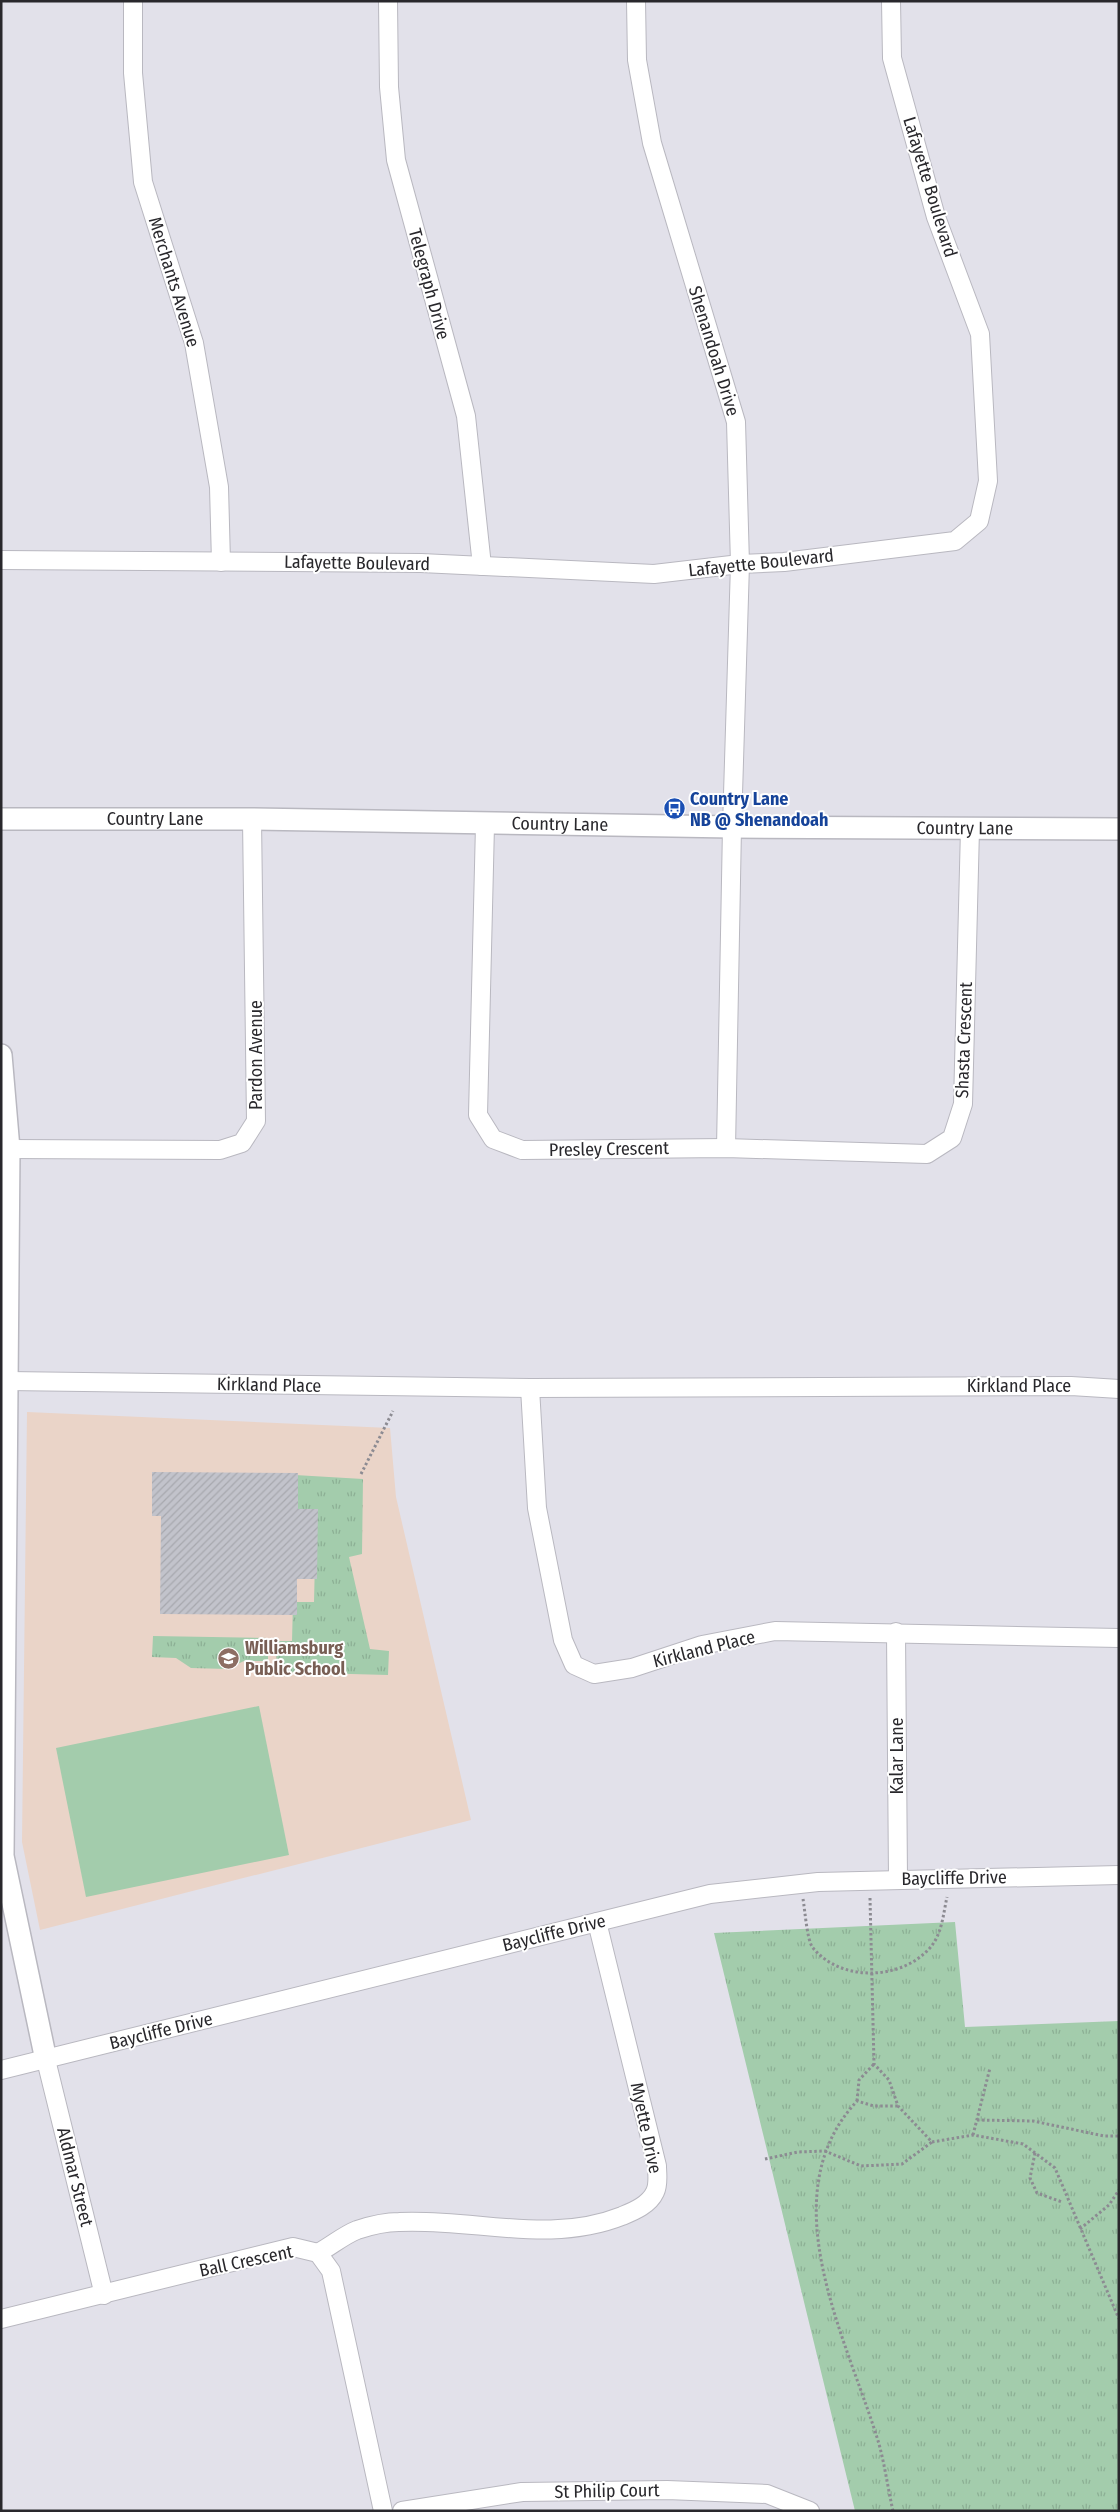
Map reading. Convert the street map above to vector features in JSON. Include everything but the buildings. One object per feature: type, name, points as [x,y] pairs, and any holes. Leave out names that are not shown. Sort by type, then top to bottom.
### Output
[{"type":"street","name":"Merchants Avenue","points":[[133,1],[133,73],[143,182],[194,342],[219,487],[221,562]]},
{"type":"street","name":"Telegraph Drive","points":[[388,1],[389,87],[396,160],[466,416],[482,566]]},
{"type":"street","name":"Shenandoah Drive","points":[[636,1],[637,60],[652,143],[736,422],[740,564],[732,827]]},
{"type":"street","name":"Lafayette Boulevard","points":[[1,560],[482,566],[654,574],[740,564],[784,562],[955,541],[979,521],[988,481],[980,334],[936,217],[892,58],[891,1]]},
{"type":"street","name":"Country Lane","points":[[1,818],[252,819],[485,825],[1119,829]]},
{"type":"street","name":"Pardon Avenue","points":[[9,1149],[220,1150],[242,1142],[256,1121],[252,819]]},
{"type":"street","name":"Presley Crescent","points":[[485,825],[478,1115],[493,1139],[522,1150],[726,1148]]},
{"type":"street","points":[[726,1148],[732,827]]},
{"type":"street","name":"Shasta Crescent","points":[[726,1148],[927,1154],[952,1138],[963,1104],[970,829]]},
{"type":"street","points":[[1,1056],[9,1149],[3,1856],[46,2060]]},
{"type":"street","name":"Kirkland Place","points":[[7,1382],[530,1388],[1072,1386],[1119,1389]]},
{"type":"street","name":"Kirkland Place","points":[[530,1388],[537,1508],[563,1640],[574,1665],[594,1674],[632,1668],[702,1645],[775,1631],[1119,1638]]},
{"type":"street","name":"Kalar Lane","points":[[896,1632],[898,1880]]},
{"type":"street","name":"Baycliffe Drive","points":[[1,2070],[710,1894],[801,1884],[870,1880],[1119,1875]]},
{"type":"street","name":"Myette Drive","points":[[318,2253],[357,2230],[397,2222],[448,2222],[524,2231],[576,2228],[609,2222],[638,2210],[655,2193],[658,2183],[657,2166],[597,1922]]},
{"type":"street","name":"Aldmar Street","points":[[46,2060],[104,2295]]},
{"type":"street","name":"Ball Crescent","points":[[1,2319],[293,2247],[318,2253],[331,2271],[383,2511]]},
{"type":"street","name":"St Philip Court","points":[[402,2511],[522,2492],[667,2490],[767,2494],[810,2511]]},
{"type":"path","points":[[361,1474],[393,1411]]},
{"type":"path","points":[[801,1884],[811,1946],[833,1966],[858,1973],[872,1973],[904,1966],[928,1950],[940,1933],[951,1878]]},
{"type":"path","points":[[870,1880],[874,2064],[889,2080],[898,2106],[932,2142]]},
{"type":"path","points":[[874,2064],[859,2080],[857,2101],[841,2118],[825,2151],[815,2202],[823,2268],[838,2331],[879,2445],[892,2511]]},
{"type":"path","points":[[973,2136],[990,2068]]},
{"type":"path","points":[[857,2101],[874,2106],[898,2106]]},
{"type":"path","points":[[977,2120],[1034,2121],[1104,2136],[1119,2136]]},
{"type":"path","points":[[765,2159],[798,2152],[825,2151],[861,2166],[902,2164],[932,2142],[973,2136],[1023,2144],[1055,2168],[1119,2319]]},
{"type":"path","points":[[1035,2153],[1030,2178],[1037,2193],[1062,2202]]},
{"type":"path","points":[[1080,2229],[1109,2205],[1119,2190]]},
{"type":"shaded area","name":"Williamsburg Public School","points":[[27,1412],[390,1428],[396,1497],[471,1820],[40,1930],[22,1842]]},
{"type":"green space","points":[[295,1475],[363,1479],[362,1554],[349,1557],[370,1649],[389,1651],[388,1675],[276,1672],[277,1641],[292,1641],[293,1602],[314,1602],[316,1518],[293,1517]]},
{"type":"green space","points":[[153,1636],[268,1638],[268,1661],[244,1661],[227,1669],[191,1668],[176,1658],[152,1657]]},
{"type":"green space","points":[[259,1706],[289,1855],[86,1897],[56,1748]]},
{"type":"green space","points":[[955,1922],[965,2027],[1119,2021],[1119,2511],[855,2511],[714,1933]]},
{"type":"place","name":"Country Lane NB @ Shenandoah","points":[[674,809]]},
{"type":"place","name":"Williamsburg Public School","points":[[229,1658]]}]
